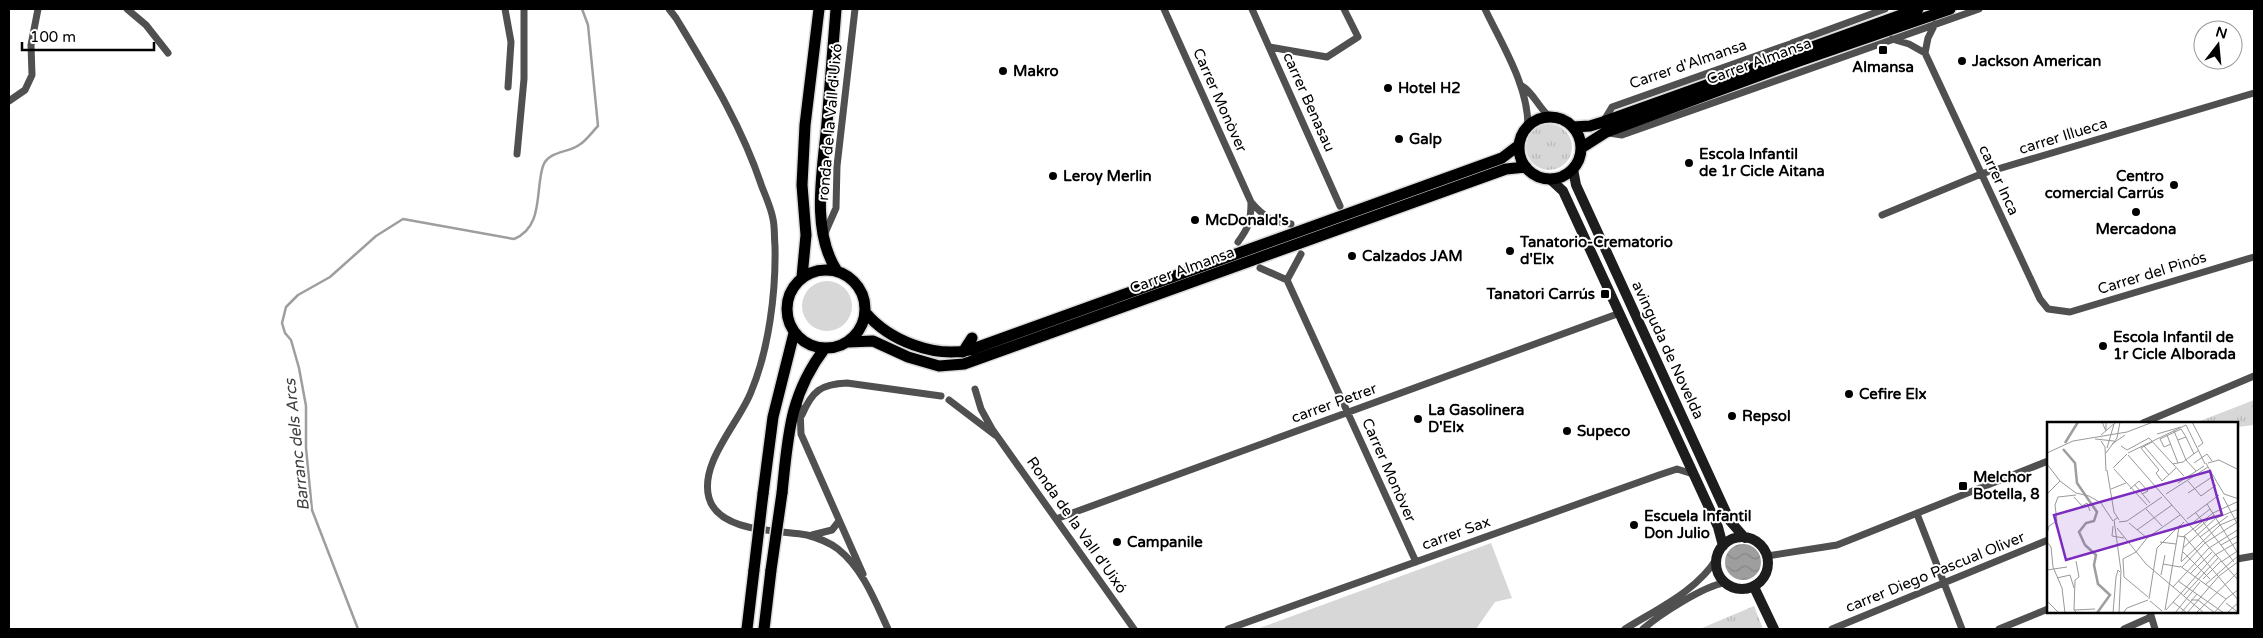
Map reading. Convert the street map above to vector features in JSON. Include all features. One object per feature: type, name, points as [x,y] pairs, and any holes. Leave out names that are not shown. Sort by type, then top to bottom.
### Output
[{"type":"main road","points":[[802,277],[806,235],[802,185],[805,125],[819,9]]},
{"type":"main road","points":[[836,9],[820,189],[823,236],[830,260],[837,271]]},
{"type":"main road","name":"Carrer d'Almansa","points":[[1573,127],[1605,127],[1812,47],[1918,9]]},
{"type":"main road","name":"Carrer Almansa","points":[[1581,148],[1605,127],[1950,9]]},
{"type":"main road","points":[[1551,118],[1562,120],[1573,127],[1580,139],[1581,148],[1578,162],[1573,169],[1562,177],[1550,179],[1535,175],[1526,167],[1520,157],[1519,145],[1523,133],[1528,126],[1538,120],[1551,118]]},
{"type":"main road","name":"Carrer Almansa","points":[[865,312],[872,321],[892,334],[918,346],[943,353],[963,352],[1502,158],[1519,145]]},
{"type":"main road","name":"Carrer Almansa","points":[[848,342],[873,341],[908,358],[939,366],[964,364],[1506,169],[1526,167]]},
{"type":"main road","name":"avinguda de Novelda","points":[[1573,169],[1576,185],[1730,521],[1745,538]]},
{"type":"main road","name":"avinguda de Novelda","points":[[1550,179],[1563,190],[1718,527],[1723,546]]},
{"type":"main road","points":[[837,271],[847,276],[858,287],[865,302],[865,312],[860,329],[848,342],[837,347],[813,346],[802,341],[794,333],[788,322],[787,304],[793,286],[802,277],[813,272],[837,271]]},
{"type":"main road","points":[[747,629],[773,417],[794,333]]},
{"type":"main road","points":[[963,352],[972,338]]},
{"type":"main road","points":[[764,629],[794,404],[807,374],[825,348]]},
{"type":"main road","points":[[800,413],[807,374]]},
{"type":"main road","points":[[1735,538],[1745,538],[1759,544],[1767,556],[1767,572],[1762,581],[1754,587],[1739,589],[1725,583],[1718,572],[1717,558],[1723,546],[1735,538]]},
{"type":"main road","points":[[1754,587],[1774,629]]},
{"type":"street","points":[[9,102],[25,90],[32,75],[31,46],[38,9]]},
{"type":"street","points":[[127,9],[146,25],[168,53]]},
{"type":"street","points":[[505,9],[510,42],[508,87]]},
{"type":"street","points":[[517,154],[524,79],[524,9]]},
{"type":"street","points":[[669,9],[735,118],[756,168],[774,220],[774,294],[759,371],[751,392],[713,462],[706,484],[709,501],[731,522],[745,528],[807,536],[825,541],[839,550],[867,584]]},
{"type":"street","name":"ronda de la Vall d'Uixó","points":[[823,236],[836,208],[837,174],[855,9]]},
{"type":"street","name":"Carrer Monòver","points":[[1164,9],[1251,202],[1268,219],[1290,224]]},
{"type":"street","name":"carrer Benasau","points":[[1252,9],[1340,206]]},
{"type":"street","points":[[1269,47],[1326,57],[1358,38],[1344,9]]},
{"type":"street","points":[[1485,9],[1522,86],[1527,107],[1528,126]]},
{"type":"street","name":"Carrer d'Almansa","points":[[1885,9],[1877,10],[1790,44],[1612,108],[1605,127],[1622,135],[1979,9]]},
{"type":"street","points":[[1892,39],[1909,44],[1925,53],[1928,38],[1935,24]]},
{"type":"street","name":"Carrer d'Almansa","points":[[1790,44],[1812,47]]},
{"type":"street","name":"carrer Inca","points":[[1925,53],[2040,299],[2048,309],[2056,312]]},
{"type":"street","name":"Carrer d'Almansa","points":[[1799,61],[1826,64]]},
{"type":"street","points":[[1522,86],[1528,90],[1539,106],[1551,118]]},
{"type":"street","name":"carrer Illueca","points":[[1882,215],[1981,174],[2254,94]]},
{"type":"street","points":[[1238,242],[1247,230],[1251,220],[1251,202]]},
{"type":"street","points":[[1260,268],[1287,280],[1301,254]]},
{"type":"street","name":"Carrer del Pinós","points":[[2056,312],[2070,312],[2254,257]]},
{"type":"street","name":"Carrer Monòver","points":[[1287,280],[1416,562]]},
{"type":"street","name":"carrer Petrer","points":[[1056,519],[1620,313]]},
{"type":"street","points":[[2145,422],[2254,376]]},
{"type":"street","points":[[888,629],[838,521],[801,434],[800,413],[819,389],[833,384],[847,384],[941,396]]},
{"type":"street","name":"Ronda de la Vall d'Uixó","points":[[975,389],[981,409],[997,436],[1134,629]]},
{"type":"street","name":"Ronda de la Vall d'Uixó","points":[[949,400],[997,436]]},
{"type":"street","points":[[1767,556],[1836,545],[2047,461]]},
{"type":"street","name":"carrer Sax","points":[[1228,629],[1677,469],[1693,474]]},
{"type":"street","points":[[1917,514],[1962,629]]},
{"type":"street","points":[[807,536],[832,530],[838,521]]},
{"type":"street","name":"carrer Diego Pascual Oliver","points":[[1832,629],[2047,540]]},
{"type":"street","points":[[2238,559],[2254,556]]},
{"type":"street","points":[[1625,629],[1694,585],[1717,558]]},
{"type":"street","points":[[1643,629],[1656,619],[1711,586],[1725,583]]},
{"type":"street","points":[[1999,629],[2047,609]]},
{"type":"street","points":[[2124,629],[2151,614],[2155,629]]},
{"type":"green space","points":[[1544,124],[1554,124],[1568,134],[1572,147],[1568,160],[1562,166],[1554,170],[1544,170],[1530,160],[1526,152],[1526,142],[1536,128]]},
{"type":"green space","points":[[822,281],[832,281],[845,288],[852,301],[852,311],[845,324],[832,331],[822,331],[813,327],[806,320],[802,311],[802,301],[806,292],[813,285]]},
{"type":"green space","points":[[2254,400],[2254,425],[2238,427],[2238,422],[2198,422]]},
{"type":"green space","points":[[1491,543],[1512,598],[1495,602],[1476,629],[1257,629]]},
{"type":"green space","points":[[1754,606],[1763,629],[1702,628]]},
{"type":"water","points":[[1743,544],[1750,545],[1756,549],[1760,555],[1760,569],[1756,575],[1750,579],[1743,580],[1736,579],[1730,575],[1726,569],[1725,562],[1726,555],[1730,549],[1736,545]]},
{"type":"waterway","name":"Barranc dels Arcs","points":[[358,629],[312,510],[306,448],[306,406],[299,368],[291,340],[285,333],[282,323],[286,307],[298,295],[330,277],[376,236],[403,219],[514,239],[524,233],[534,217],[543,166],[546,161],[554,155],[582,143],[598,126],[588,25],[582,9]]},
{"type":"place","name":"Almansa","points":[[1883,50]]},
{"type":"place","name":"Jackson American","points":[[1962,61]]},
{"type":"place","name":"Makro","points":[[1003,71]]},
{"type":"place","name":"Hotel H2","points":[[1388,88]]},
{"type":"place","name":"Galp","points":[[1399,139]]},
{"type":"place","name":"Escola Infantil de 1r Cicle Aitana","points":[[1689,163]]},
{"type":"place","name":"Leroy Merlin","points":[[1053,176]]},
{"type":"place","name":"Centro comercial Carrús","points":[[2174,185]]},
{"type":"place","name":"Mercadona","points":[[2136,212]]},
{"type":"place","name":"McDonald's","points":[[1195,220]]},
{"type":"place","name":"Tanatorio-Crematorio d'Elx","points":[[1510,251]]},
{"type":"place","name":"Calzados JAM","points":[[1352,256]]},
{"type":"place","name":"Tanatori Carrús","points":[[1605,294]]},
{"type":"place","name":"Escola Infantil de 1r Cicle Alborada","points":[[2103,346]]},
{"type":"place","name":"Cefire Elx","points":[[1849,394]]},
{"type":"place","name":"Repsol","points":[[1732,416]]},
{"type":"place","name":"La Gasolinera D'Elx","points":[[1418,419]]},
{"type":"place","name":"Supeco","points":[[1567,431]]},
{"type":"place","name":"Melchor Botella, 8","points":[[1963,486]]},
{"type":"place","name":"Escuela Infantil Don Julio","points":[[1634,525]]},
{"type":"place","name":"Campanile","points":[[1117,542]]}]
